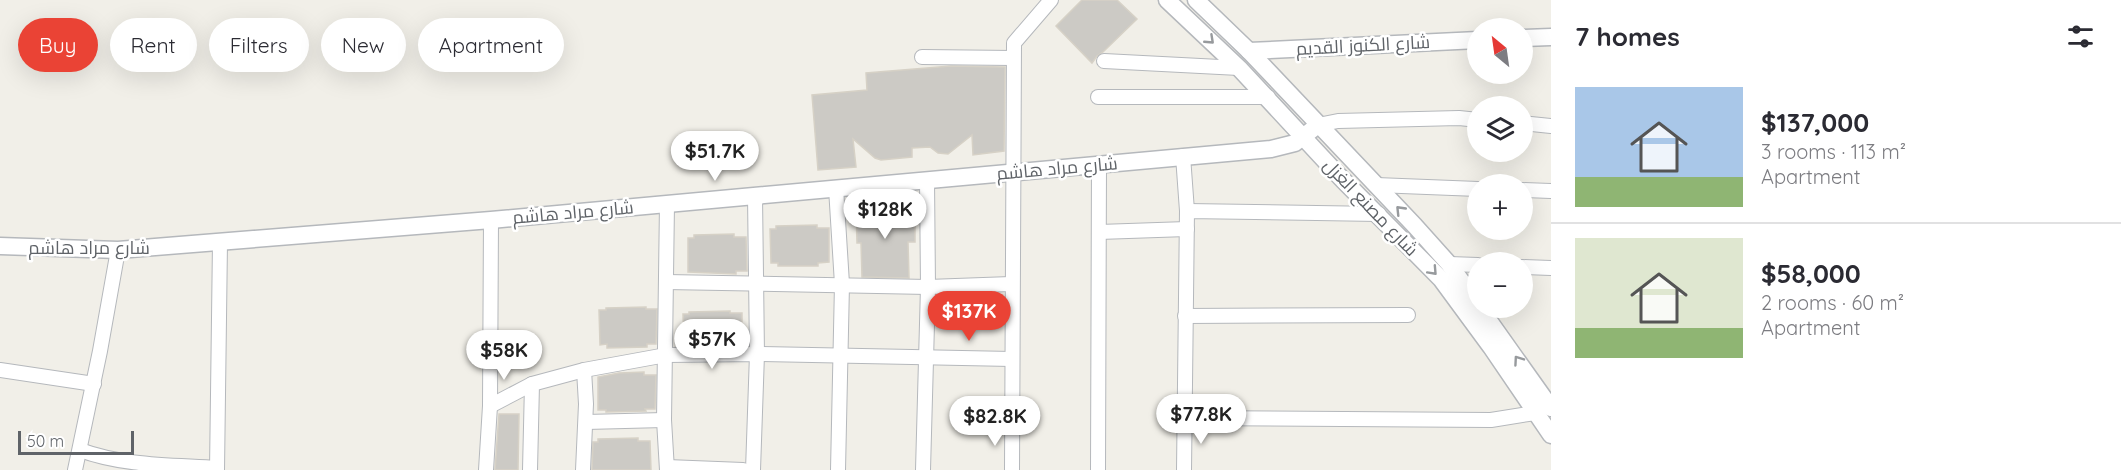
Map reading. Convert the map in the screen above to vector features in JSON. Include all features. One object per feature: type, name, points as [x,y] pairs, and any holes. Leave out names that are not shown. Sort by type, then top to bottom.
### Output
[{"type":"street","points":[[1012,470],[1011,284],[1014,43],[1051,0]]},
{"type":"street","name":"شارع مصنع الغزل","points":[[1167,0],[1268,97],[1343,180],[1441,279],[1491,347],[1543,410]]},
{"type":"street","name":"شارع مصنع الغزل","points":[[1196,0],[1249,51],[1376,185],[1449,264],[1467,289]]},
{"type":"street","points":[[1533,38],[1551,37]]},
{"type":"street","name":"شارع الكنوز القديم","points":[[1249,51],[1467,41]]},
{"type":"street","points":[[922,57],[1013,58]]},
{"type":"street","points":[[1104,61],[1239,68]]},
{"type":"street","points":[[1098,97],[1268,97]]},
{"type":"street","points":[[1318,126],[1338,121],[1467,119]]},
{"type":"street","points":[[1533,124],[1551,126]]},
{"type":"street","name":"شارع مراد هاشم","points":[[0,246],[118,250],[755,196],[1271,149],[1295,143],[1318,126]]},
{"type":"street","points":[[1183,156],[1187,211],[1184,470]]},
{"type":"street","points":[[1098,470],[1099,164]]},
{"type":"street","points":[[923,470],[928,287],[927,180]]},
{"type":"street","points":[[1376,185],[1467,189]]},
{"type":"street","points":[[836,188],[842,284],[838,470]]},
{"type":"street","points":[[1533,190],[1551,190]]},
{"type":"street","points":[[753,470],[757,354],[755,196]]},
{"type":"street","points":[[667,204],[664,420],[667,469],[743,470]]},
{"type":"street","points":[[1187,211],[1379,214]]},
{"type":"street","points":[[486,470],[490,406],[491,220]]},
{"type":"street","points":[[1099,232],[1187,229]]},
{"type":"street","points":[[80,450],[92,455],[146,464],[217,469],[220,242]]},
{"type":"street","points":[[75,470],[94,384],[118,250]]},
{"type":"street","points":[[1449,264],[1467,265]]},
{"type":"street","points":[[1533,267],[1551,268]]},
{"type":"street","points":[[666,282],[928,287],[1011,284]]},
{"type":"street","points":[[1185,316],[1408,315]]},
{"type":"street","name":"شارع مصنع الغزل","points":[[1486,318],[1543,410],[1551,435]]},
{"type":"street","points":[[490,406],[532,384],[584,370],[666,355],[757,354],[1012,359]]},
{"type":"street","points":[[0,370],[94,384]]},
{"type":"street","points":[[583,470],[586,422],[584,370]]},
{"type":"street","points":[[530,470],[532,384]]},
{"type":"street","points":[[1185,418],[1491,420],[1543,410]]},
{"type":"street","points":[[586,422],[664,420]]},
{"type":"building","points":[[1082,0],[1117,0],[1137,19],[1092,63],[1056,26]]},
{"type":"building","points":[[951,66],[1005,67],[1004,151],[973,155],[972,135],[948,154],[938,153],[930,147],[912,148],[912,157],[881,160],[875,158],[853,139],[856,167],[818,170],[812,95],[867,90],[866,73]]},
{"type":"building","points":[[903,205],[903,208],[915,208],[915,242],[908,242],[909,278],[862,277],[861,243],[857,243],[856,209],[862,209],[862,206]]},
{"type":"building","points":[[817,225],[817,228],[829,228],[829,262],[818,263],[818,266],[778,266],[778,263],[771,263],[770,229],[776,229],[776,226]]},
{"type":"building","points":[[734,234],[734,237],[746,237],[747,271],[736,271],[736,274],[688,272],[688,238],[694,238],[694,235]]},
{"type":"building","points":[[646,307],[646,309],[657,309],[656,344],[647,344],[647,347],[607,348],[607,344],[600,345],[599,310]]},
{"type":"building","points":[[730,311],[730,313],[742,313],[742,345],[684,346],[683,314]]},
{"type":"building","points":[[644,372],[644,375],[656,375],[655,409],[606,412],[606,410],[598,410],[598,377]]},
{"type":"building","points":[[499,414],[519,414],[518,470],[495,470]]},
{"type":"building","points":[[638,438],[638,441],[650,441],[651,470],[592,470],[593,442],[598,442],[598,439]]}]
